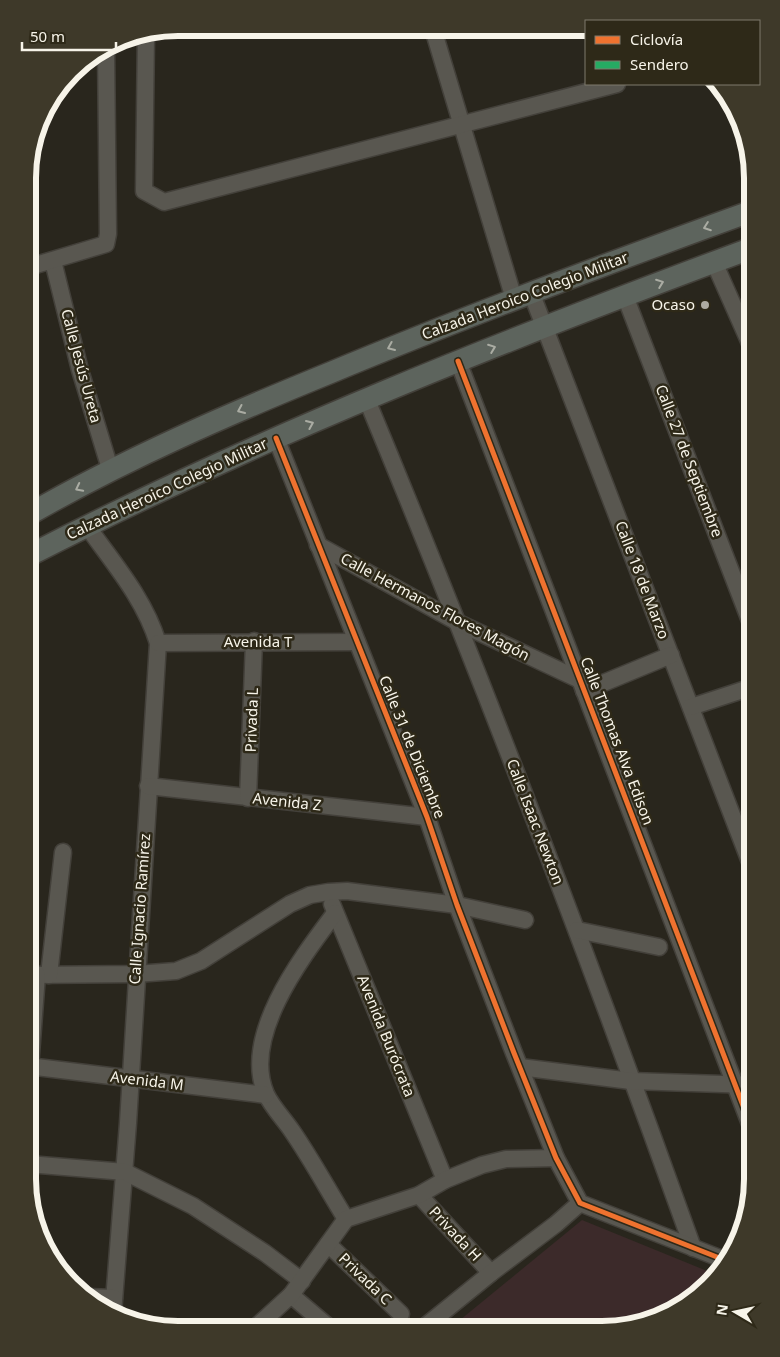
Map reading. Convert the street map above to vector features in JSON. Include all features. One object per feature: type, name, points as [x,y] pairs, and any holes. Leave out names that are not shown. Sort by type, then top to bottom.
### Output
[{"type":"main road","name":"Calzada Heroico Colegio Militar","points":[[36,511],[110,472],[240,410],[522,296],[744,214]]},
{"type":"main road","name":"Calzada Heroico Colegio Militar","points":[[36,552],[179,481],[276,438],[458,361],[744,251]]},
{"type":"street","name":"Calle 18 de Marzo","points":[[435,36],[462,124],[522,296],[546,328],[743,844]]},
{"type":"street","points":[[146,40],[144,191],[164,202],[613,85]]},
{"type":"street","points":[[36,265],[106,244],[108,234],[106,56]]},
{"type":"street","name":"Calle Jesús Ureta","points":[[53,261],[80,370],[110,472]]},
{"type":"street","points":[[714,262],[744,330]]},
{"type":"street","name":"Calle 27 de Septiembre","points":[[625,296],[744,604]]},
{"type":"street","name":"Calle Thomas Alva Edison","points":[[458,361],[743,1105]]},
{"type":"street","name":"Calle Isaac Newton","points":[[367,400],[459,624],[577,930],[693,1248]]},
{"type":"street","name":"Calle 31 de Diciembre","points":[[276,438],[427,817],[457,905],[556,1158],[580,1203]]},
{"type":"street","name":"Calle Ignacio Ramírez","points":[[87,526],[135,592],[150,619],[158,643],[125,1172],[113,1305]]},
{"type":"street","name":"Calle Hermanos Flores Magón","points":[[318,546],[459,624],[582,686]]},
{"type":"street","name":"Avenida T","points":[[158,643],[254,641],[357,642]]},
{"type":"street","name":"Privada L","points":[[248,798],[254,641]]},
{"type":"street","points":[[582,686],[671,655]]},
{"type":"street","points":[[691,707],[743,689]]},
{"type":"street","name":"Avenida Z","points":[[148,786],[427,817]]},
{"type":"street","points":[[36,995],[38,975],[63,852]]},
{"type":"street","points":[[38,975],[136,974],[176,971],[201,961],[290,904],[310,895],[328,892],[347,891],[457,905],[525,920]]},
{"type":"street","name":"Avenida Burócrata","points":[[328,892],[334,913],[445,1180]]},
{"type":"street","points":[[334,913],[297,967],[264,1032],[261,1069],[266,1095],[293,1133],[346,1219]]},
{"type":"street","points":[[577,930],[659,947]]},
{"type":"street","name":"Avenida M","points":[[36,1067],[130,1080],[266,1095]]},
{"type":"street","points":[[520,1067],[631,1080],[743,1084]]},
{"type":"street","points":[[263,1321],[291,1296],[346,1219],[419,1195],[445,1180],[482,1165],[506,1159],[556,1158]]},
{"type":"street","points":[[36,1165],[125,1172],[193,1206],[265,1253],[302,1281]]},
{"type":"street","name":"Privada H","points":[[419,1195],[491,1272]]},
{"type":"street","points":[[432,1321],[580,1203],[719,1259]]},
{"type":"street","name":"Privada C","points":[[328,1244],[401,1314]]},
{"type":"street","points":[[291,1296],[321,1321]]},
{"type":"shaded area","points":[[582,1220],[709,1272],[688,1292],[673,1302],[648,1313],[621,1320],[459,1321]]},
{"type":"cycle path","points":[[458,361],[743,1106]]},
{"type":"cycle path","points":[[276,438],[427,817],[457,905],[514,1053],[556,1158],[580,1203],[720,1258]]},
{"type":"place","name":"Ocaso","points":[[705,305]]}]
